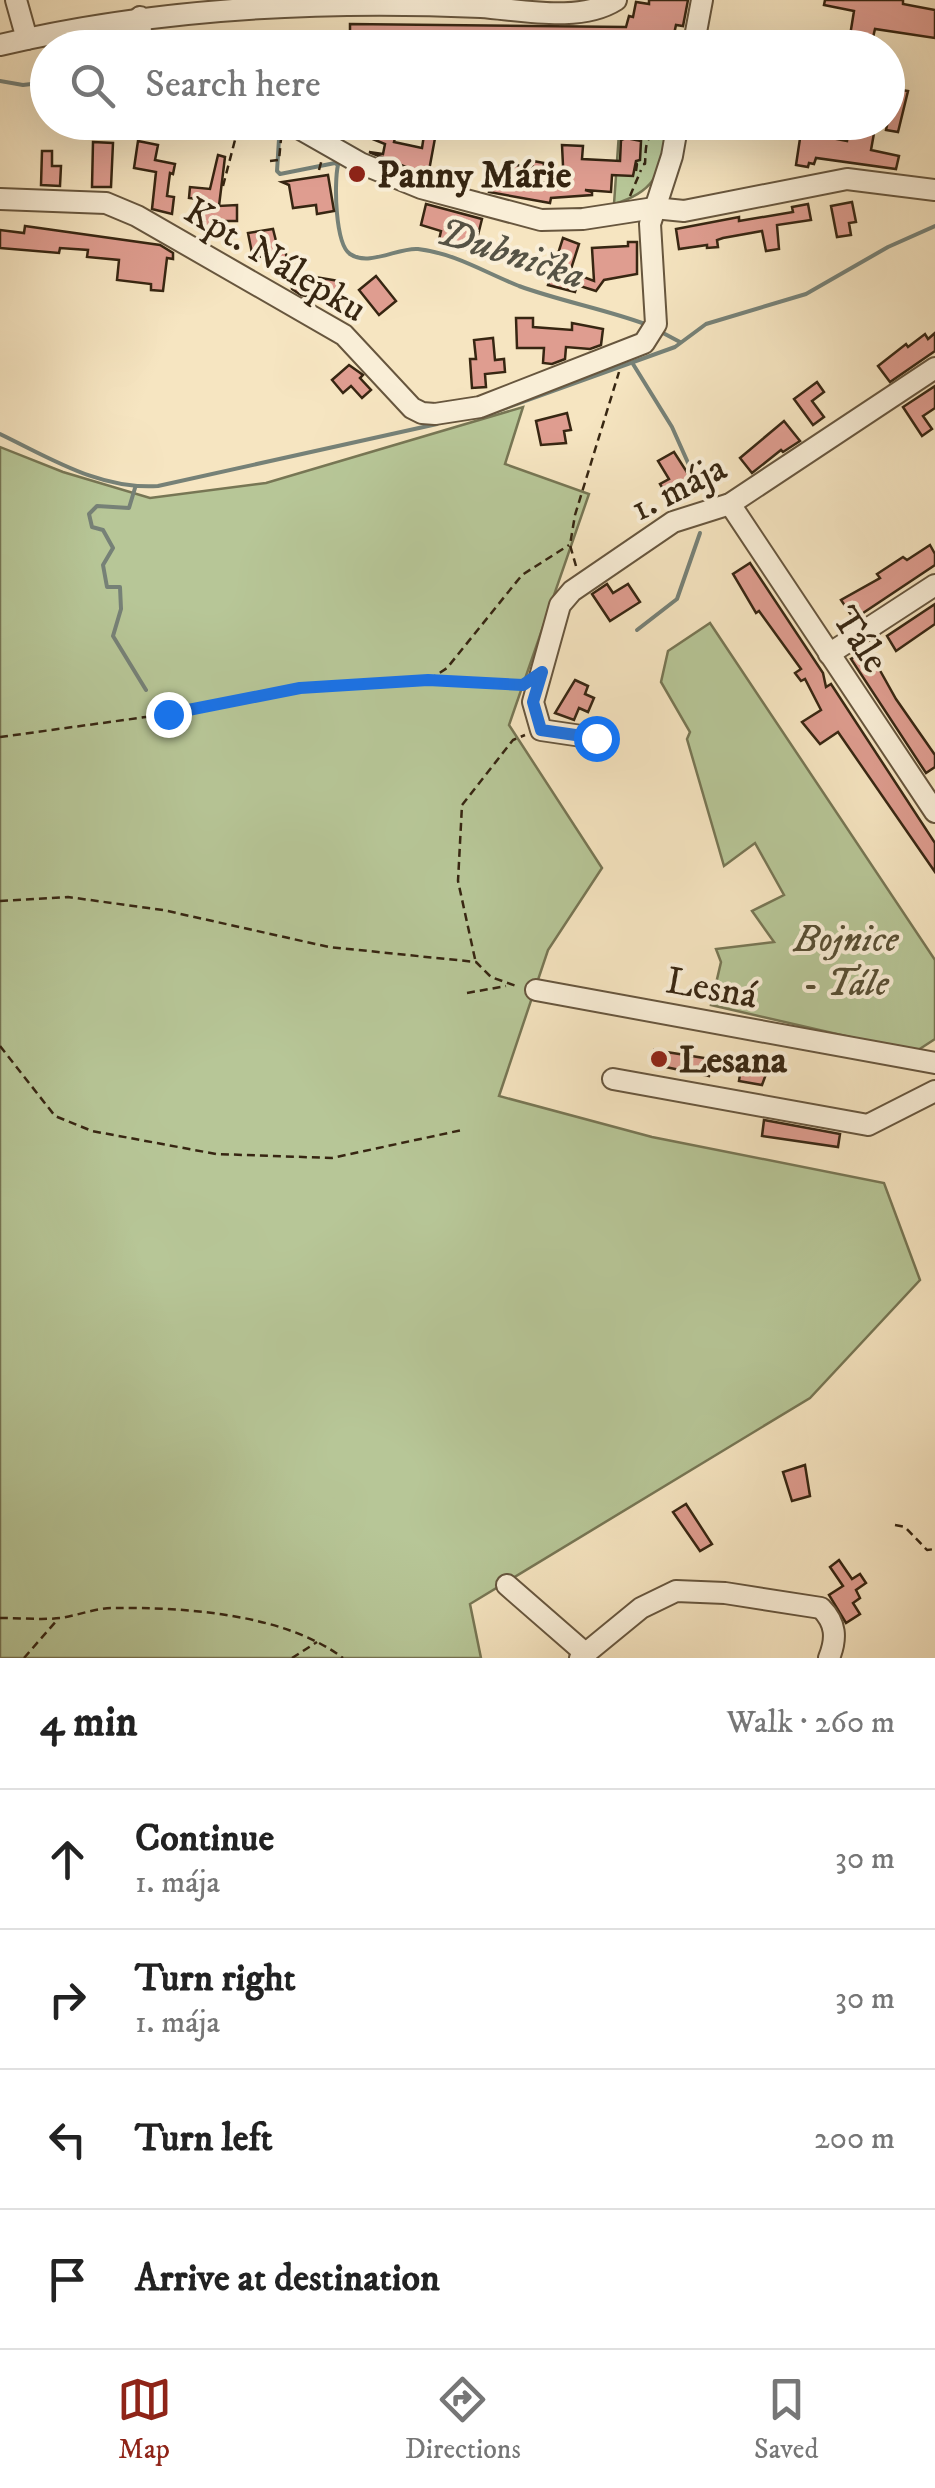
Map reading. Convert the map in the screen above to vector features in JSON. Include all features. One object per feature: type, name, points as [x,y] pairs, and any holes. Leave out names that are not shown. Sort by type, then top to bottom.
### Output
[{"type":"street","points":[[16,0],[27,38]]},
{"type":"street","points":[[72,30],[140,18],[423,4],[590,11],[616,0]]},
{"type":"street","points":[[696,30],[702,0]]},
{"type":"street","points":[[140,18],[141,30]]},
{"type":"street","points":[[0,45],[30,37]]},
{"type":"street","points":[[304,140],[421,188],[540,220],[583,219],[654,208],[684,211],[847,180],[935,190]]},
{"type":"street","name":"Kpt. Nálepku","points":[[0,199],[106,203],[137,216],[344,335],[412,408],[434,414],[480,407],[644,343],[656,324],[650,224],[675,140]]},
{"type":"street","name":"1. mája","points":[[541,730],[533,702],[560,604],[588,580],[674,522],[730,504],[935,368]]},
{"type":"street","name":"Tále","points":[[730,504],[933,804]]},
{"type":"street","points":[[829,654],[935,585]]},
{"type":"street","points":[[541,730],[596,738]]},
{"type":"street","name":"Lesná","points":[[536,990],[935,1062]]},
{"type":"street","points":[[613,1078],[868,1125],[935,1091]]},
{"type":"street","points":[[507,1586],[583,1656],[641,1608],[676,1591],[725,1593],[821,1608],[830,1617],[834,1630],[830,1658]]},
{"type":"path","points":[[222,186],[234,140]]},
{"type":"path","points":[[272,161],[279,160],[283,140]]},
{"type":"path","points":[[624,212],[637,164],[646,164],[647,140]]},
{"type":"path","points":[[588,580],[576,566],[570,544],[575,515],[619,372]]},
{"type":"path","points":[[428,680],[447,668],[522,575],[570,544]]},
{"type":"path","points":[[0,738],[168,714],[300,688],[428,680],[523,685],[542,672]]},
{"type":"path","points":[[467,993],[508,986],[476,962],[458,881],[462,805],[513,740],[541,730]]},
{"type":"path","points":[[0,901],[68,897],[162,910],[329,946],[476,962]]},
{"type":"path","points":[[0,1046],[55,1116],[92,1131],[216,1154],[332,1158],[462,1130]]},
{"type":"path","points":[[895,1525],[905,1527],[927,1550],[935,1550]]},
{"type":"path","points":[[0,1618],[58,1618],[110,1608],[178,1610],[262,1622],[318,1641],[343,1658]]},
{"type":"path","points":[[24,1658],[58,1618]]},
{"type":"path","points":[[292,1658],[318,1641]]},
{"type":"green space","points":[[619,140],[666,140],[654,179],[639,193],[614,204]]},
{"type":"green space","points":[[523,407],[505,464],[589,494],[509,725],[602,868],[548,950],[499,1096],[652,1137],[884,1183],[920,1280],[810,1398],[470,1604],[481,1658],[0,1658],[0,447],[63,472],[150,498],[266,483]]},
{"type":"green space","name":"Bojnice - Tále","points":[[710,623],[935,960],[935,1039],[915,1052],[711,1005],[721,962],[716,949],[774,942],[752,911],[784,895],[755,843],[724,866],[687,739],[690,732],[661,682],[668,651]]},
{"type":"building","points":[[649,0],[688,0],[683,26],[676,25],[675,30],[350,30],[350,24],[626,27],[636,2],[649,4]]},
{"type":"building","points":[[825,0],[903,0],[903,4],[935,10],[935,38],[905,34],[905,30],[851,30],[854,11],[824,5]]},
{"type":"building","points":[[375,140],[394,140],[422,148],[423,140],[435,140],[428,176],[369,152],[383,154],[385,144]]},
{"type":"building","points":[[621,140],[641,141],[640,160],[636,161],[633,176],[612,175],[611,192],[585,190],[592,195],[551,198],[550,203],[489,192],[493,168],[508,170],[510,164],[532,168],[533,161],[544,163],[540,182],[564,186],[562,145],[583,146],[582,159],[620,161]]},
{"type":"building","points":[[800,140],[873,140],[871,150],[899,156],[896,169],[816,158],[808,167],[796,165]]},
{"type":"building","points":[[138,141],[158,145],[155,160],[175,164],[167,196],[174,197],[172,214],[152,209],[156,172],[134,168]]},
{"type":"building","points":[[93,142],[113,143],[111,187],[92,187]]},
{"type":"building","points":[[42,151],[52,151],[52,166],[61,166],[60,186],[41,185]]},
{"type":"building","points":[[218,155],[225,157],[219,206],[237,205],[237,221],[216,221],[215,228],[197,226],[199,207],[197,199],[189,198],[190,187],[210,189]]},
{"type":"building","points":[[328,175],[334,211],[317,214],[316,205],[293,208],[289,185],[282,182]]},
{"type":"building","points":[[852,202],[856,222],[849,223],[851,235],[837,237],[831,206]]},
{"type":"building","points":[[426,204],[482,219],[474,251],[438,244],[441,231],[421,225]]},
{"type":"building","points":[[808,204],[811,220],[777,225],[779,249],[766,251],[762,231],[717,240],[718,247],[679,249],[676,229],[793,212],[792,207]]},
{"type":"building","points":[[25,226],[160,245],[173,253],[173,259],[167,258],[163,291],[151,290],[151,284],[117,280],[119,260],[87,257],[88,250],[60,248],[59,253],[0,248],[0,230],[24,233]]},
{"type":"building","points":[[273,229],[276,241],[285,248],[287,260],[267,263],[266,256],[253,258],[248,233]]},
{"type":"building","points":[[563,238],[579,244],[570,272],[594,281],[592,248],[637,242],[637,274],[604,280],[596,291],[577,285],[575,292],[548,285]]},
{"type":"building","points":[[376,276],[396,301],[379,315],[359,290]]},
{"type":"building","points":[[315,277],[339,281],[335,301],[301,295],[292,289],[291,283]]},
{"type":"building","points":[[516,318],[533,318],[533,327],[572,330],[572,323],[603,329],[601,345],[590,349],[566,347],[565,359],[543,363],[544,348],[517,348]]},
{"type":"building","points":[[935,333],[935,351],[890,382],[878,366],[906,344],[908,347],[925,334],[928,339]]},
{"type":"building","points":[[493,338],[495,360],[504,359],[505,372],[485,374],[486,387],[472,388],[470,359],[476,359],[474,340]]},
{"type":"building","points":[[349,365],[363,375],[360,378],[371,390],[362,398],[351,386],[343,393],[332,380]]},
{"type":"building","points":[[817,382],[824,392],[812,401],[824,417],[813,425],[794,399]]},
{"type":"building","points":[[935,386],[935,408],[923,416],[932,429],[922,436],[903,407]]},
{"type":"building","points":[[567,413],[571,430],[564,431],[566,443],[541,445],[536,421]]},
{"type":"building","points":[[784,421],[800,441],[781,450],[752,473],[740,458]]},
{"type":"building","points":[[674,452],[692,480],[684,486],[687,491],[670,501],[660,484],[669,479],[658,461]]},
{"type":"building","points":[[930,545],[935,565],[854,619],[841,600],[880,578],[877,574],[903,557],[907,560]]},
{"type":"building","points":[[750,563],[823,673],[826,687],[831,684],[935,843],[935,872],[838,732],[820,744],[802,722],[821,710],[805,679],[801,681],[795,673],[801,669],[759,611],[756,613],[733,574]]},
{"type":"building","points":[[607,584],[613,593],[628,584],[640,602],[610,621],[592,594]]},
{"type":"building","points":[[935,604],[935,624],[896,651],[887,636]]},
{"type":"building","points":[[868,649],[896,699],[935,755],[935,767],[926,773],[851,659]]},
{"type":"building","points":[[575,680],[588,686],[585,694],[594,698],[588,712],[579,708],[574,720],[555,713]]},
{"type":"building","points":[[654,1050],[713,1062],[709,1076],[651,1064]]},
{"type":"building","points":[[742,1061],[769,1066],[762,1085],[739,1081]]},
{"type":"building","points":[[764,1120],[840,1134],[838,1147],[762,1136]]},
{"type":"building","points":[[805,1465],[810,1496],[792,1501],[783,1472]]},
{"type":"building","points":[[686,1504],[712,1544],[700,1551],[673,1512]]},
{"type":"building","points":[[839,1560],[852,1579],[860,1574],[866,1583],[856,1590],[860,1598],[853,1603],[860,1614],[846,1623],[829,1595],[843,1586],[830,1567]]},
{"type":"waterway","name":"Dubnička","points":[[0,81],[30,84]]},
{"type":"waterway","name":"Dubnička","points":[[279,140],[280,174],[338,165],[339,226],[350,254],[375,258],[410,249],[431,251],[519,286],[645,324]]},
{"type":"waterway","name":"Dubnička","points":[[486,415],[675,347],[706,324],[806,294],[888,247],[935,226]]},
{"type":"waterway","name":"Dubnička","points":[[663,333],[680,342]]},
{"type":"waterway","points":[[633,364],[672,427],[689,465]]},
{"type":"waterway","points":[[0,434],[96,478],[158,486],[437,424]]},
{"type":"waterway","points":[[135,488],[129,508],[97,506],[89,514],[92,527],[103,530],[113,548],[103,565],[107,587],[120,587],[121,609],[113,636],[146,690]]},
{"type":"waterway","points":[[637,630],[677,599],[700,533]]},
{"type":"place","name":"Panny Márie","points":[[357,174]]},
{"type":"place","name":"Lesana","points":[[659,1059]]},
{"type":"route","points":[[168,714],[300,688],[428,680],[523,685],[542,672],[533,702],[541,730],[596,738]]}]
